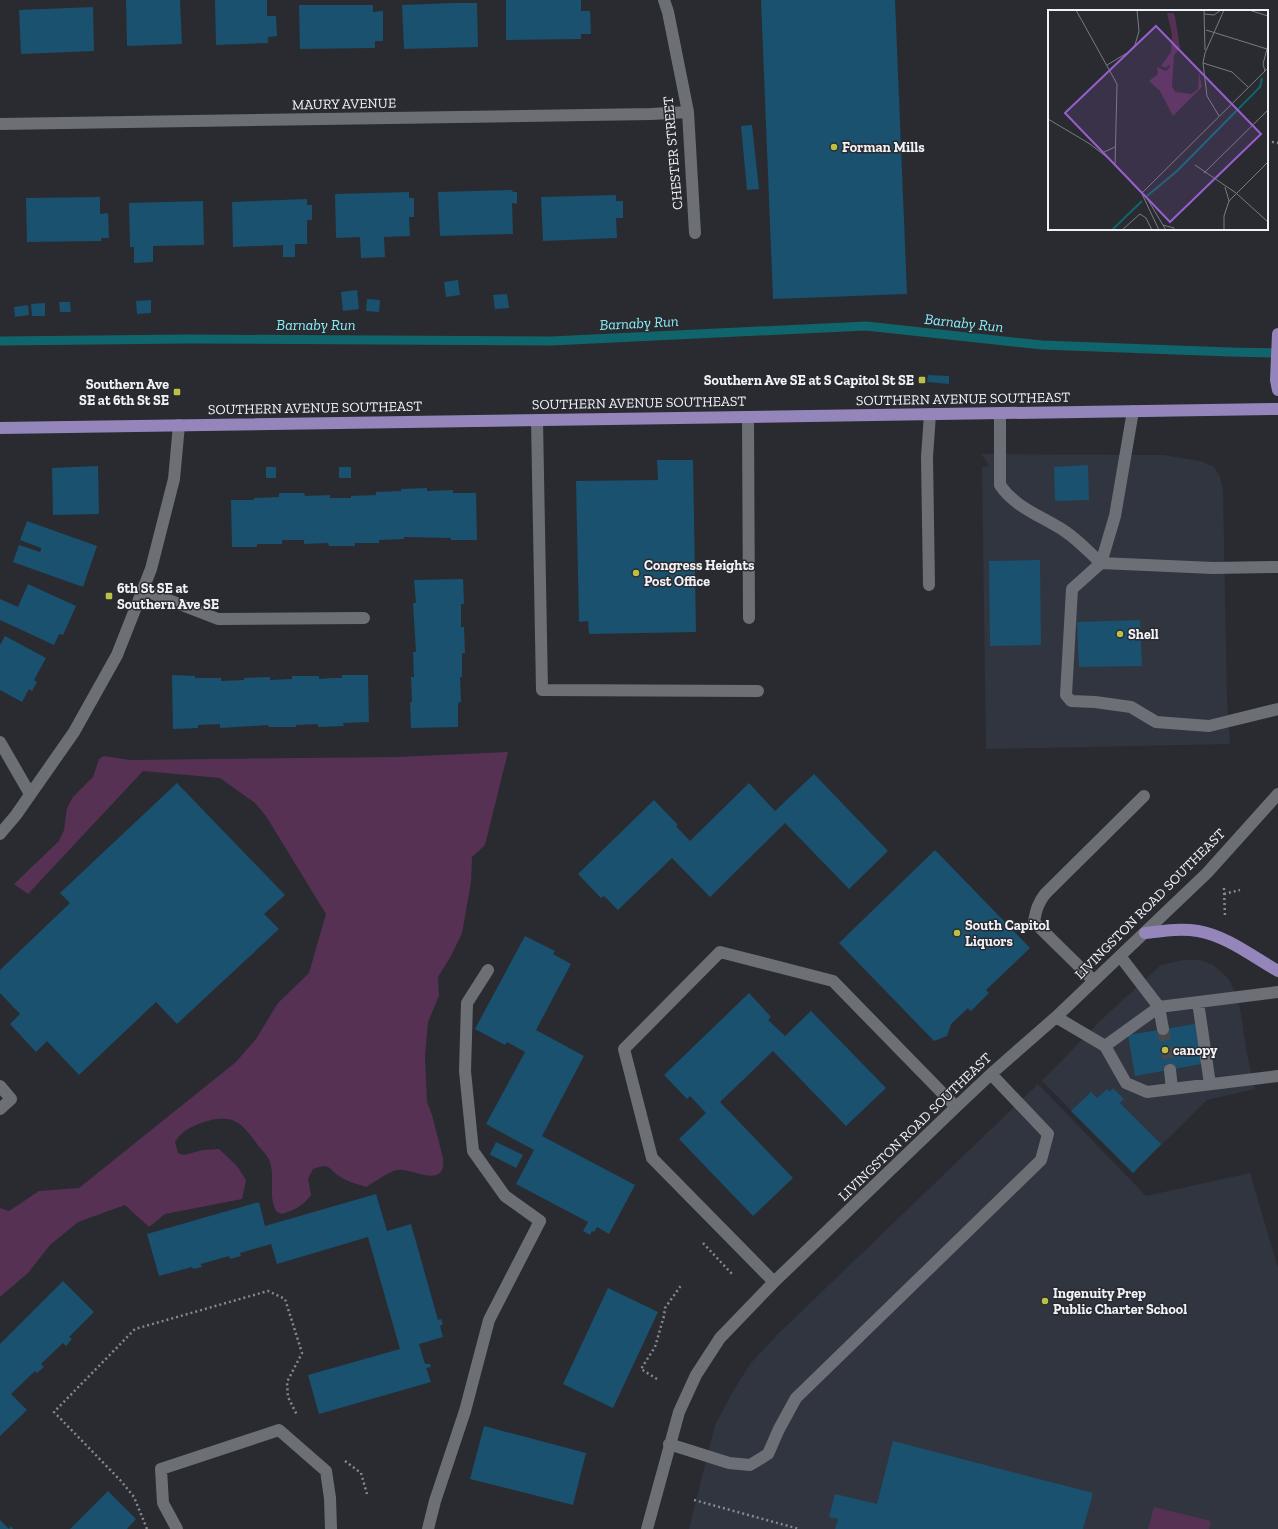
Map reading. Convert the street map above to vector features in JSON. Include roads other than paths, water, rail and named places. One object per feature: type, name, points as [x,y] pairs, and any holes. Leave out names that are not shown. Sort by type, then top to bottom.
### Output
[{"type":"main road","points":[[1277,385],[1278,334]]},
{"type":"main road","name":"SOUTHERN AVENUE SOUTHEAST","points":[[0,428],[1278,409]]},
{"type":"main road","points":[[1145,933],[1172,930],[1204,933],[1234,946],[1278,971]]},
{"type":"street","name":"CHESTER STREET","points":[[664,0],[668,12],[688,112],[695,233]]},
{"type":"street","name":"MAURY AVENUE","points":[[0,124],[635,115],[688,112]]},
{"type":"street","points":[[1133,411],[1115,516],[1100,563],[1072,589],[1066,695],[1071,701],[1095,702],[1131,707],[1156,722],[1209,726],[1278,709]]},
{"type":"street","points":[[1000,413],[1000,485],[1006,494],[1025,508],[1068,533],[1100,563],[1213,568],[1278,567]]},
{"type":"street","points":[[929,585],[927,457],[930,414]]},
{"type":"street","points":[[748,417],[749,618]]},
{"type":"street","points":[[538,420],[542,690],[758,691]]},
{"type":"street","points":[[0,834],[74,732],[117,654],[151,568],[174,479],[179,425]]},
{"type":"street","points":[[143,590],[218,619],[364,618]]},
{"type":"street","points":[[0,742],[30,794]]},
{"type":"street","name":"LIVINGSTON ROAD SOUTHEAST","points":[[647,1529],[669,1444],[684,1400],[703,1363],[726,1332],[774,1282],[956,1107],[1056,1017],[1207,873],[1278,794]]},
{"type":"street","points":[[1094,981],[1034,922],[1038,902],[1144,796]]},
{"type":"street","points":[[774,1282],[652,1158],[624,1049],[720,952],[833,981],[956,1107]]},
{"type":"street","points":[[1120,956],[1159,1007],[1163,1029]]},
{"type":"street","points":[[428,1529],[435,1501],[465,1411],[489,1320],[540,1221],[504,1196],[473,1151],[465,1071],[467,1003],[488,970]]},
{"type":"street","points":[[1105,1046],[1159,1007],[1278,992]]},
{"type":"street","points":[[1198,1002],[1210,1084]]},
{"type":"street","points":[[1056,1017],[1105,1046],[1126,1082],[1147,1092],[1278,1076]]},
{"type":"street","points":[[1170,1070],[1172,1089]]},
{"type":"street","points":[[669,1444],[729,1463],[750,1465],[768,1454],[779,1429],[796,1398],[1041,1160],[1048,1134],[991,1074]]},
{"type":"street","points":[[0,1086],[11,1099],[0,1108]]},
{"type":"street","points":[[177,1529],[163,1503],[161,1469],[279,1430],[326,1471],[330,1498],[331,1529]]},
{"type":"waterway","name":"Barnaby Run","points":[[0,341],[188,339],[551,341],[866,326],[1042,345],[1278,353]]},
{"type":"tunnel","points":[[1163,1029],[1170,1070]]},
{"type":"place","name":"Forman Mills","points":[[834,147]]},
{"type":"place","name":"Southern Ave SE at S Capitol St SE","points":[[922,380]]},
{"type":"place","name":"Southern Ave SE at 6th St SE","points":[[177,392]]},
{"type":"place","name":"Congress Heights Post Office","points":[[636,573]]},
{"type":"place","name":"6th St SE at Southern Ave SE","points":[[109,596]]},
{"type":"place","name":"Shell","points":[[1120,634]]},
{"type":"place","name":"South Capitol Liquors","points":[[957,933]]},
{"type":"place","name":"canopy","points":[[1165,1050]]},
{"type":"place","name":"Ingenuity Prep Public Charter School","points":[[1045,1301]]}]
